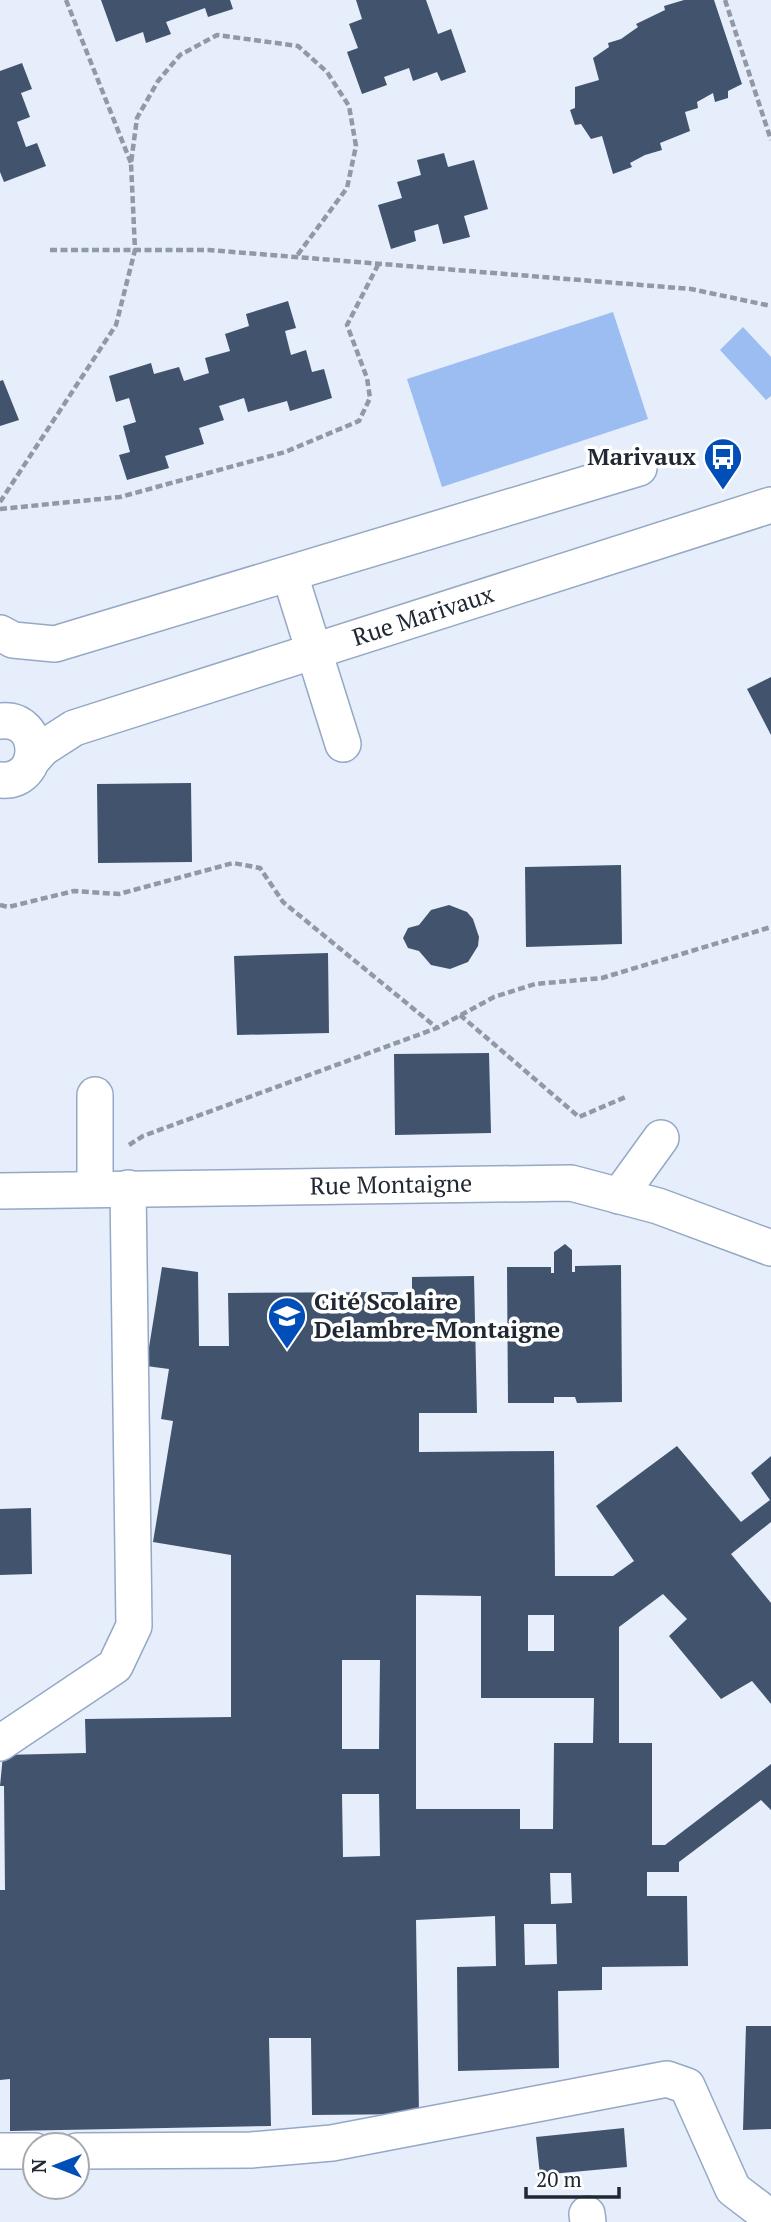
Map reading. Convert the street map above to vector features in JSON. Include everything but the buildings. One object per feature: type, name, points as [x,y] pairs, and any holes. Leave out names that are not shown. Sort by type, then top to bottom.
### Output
[{"type":"street","points":[[0,633],[13,640],[55,644],[639,468]]},
{"type":"street","name":"Rue Marivaux","points":[[12,762],[74,728],[771,505]]},
{"type":"street","points":[[290,575],[343,744]]},
{"type":"street","points":[[0,1743],[115,1666],[134,1626],[106,1180],[95,1095]]},
{"type":"street","points":[[618,1196],[660,1138]]},
{"type":"street","name":"Rue Montaigne","points":[[0,1191],[106,1180],[571,1183],[658,1206],[771,1248]]},
{"type":"street","points":[[91,2151],[251,2150],[332,2143],[667,2079],[687,2086],[733,2189],[771,2218]]},
{"type":"street","points":[[0,2151],[21,2151]]},
{"type":"path","points":[[66,0],[131,163]]},
{"type":"path","points":[[725,0],[770,136]]},
{"type":"path","points":[[0,502],[116,325],[135,250],[131,163],[138,118],[158,81],[180,55],[217,35],[298,46],[327,72],[349,106],[356,146],[347,188],[296,257]]},
{"type":"path","points":[[50,250],[209,250],[379,263],[691,289],[771,306]]},
{"type":"path","points":[[0,509],[120,497],[285,452],[359,421],[370,398],[367,378],[347,325],[379,263]]},
{"type":"path","points":[[0,905],[8,908],[74,891],[119,894],[233,863],[260,868],[283,902],[437,1028]]},
{"type":"path","points":[[106,1180],[143,1136],[437,1028],[494,997],[535,984],[603,978],[771,927]]},
{"type":"path","points":[[460,1015],[579,1117],[628,1096]]},
{"type":"shaded area","points":[[613,312],[648,419],[442,487],[407,379]]},
{"type":"shaded area","points":[[743,327],[771,357],[771,396],[766,400],[720,350]]},
{"type":"place","name":"Marivaux","points":[[723,491]]},
{"type":"place","name":"Cité Scolaire Delambre-Montaigne","points":[[287,1350]]}]
